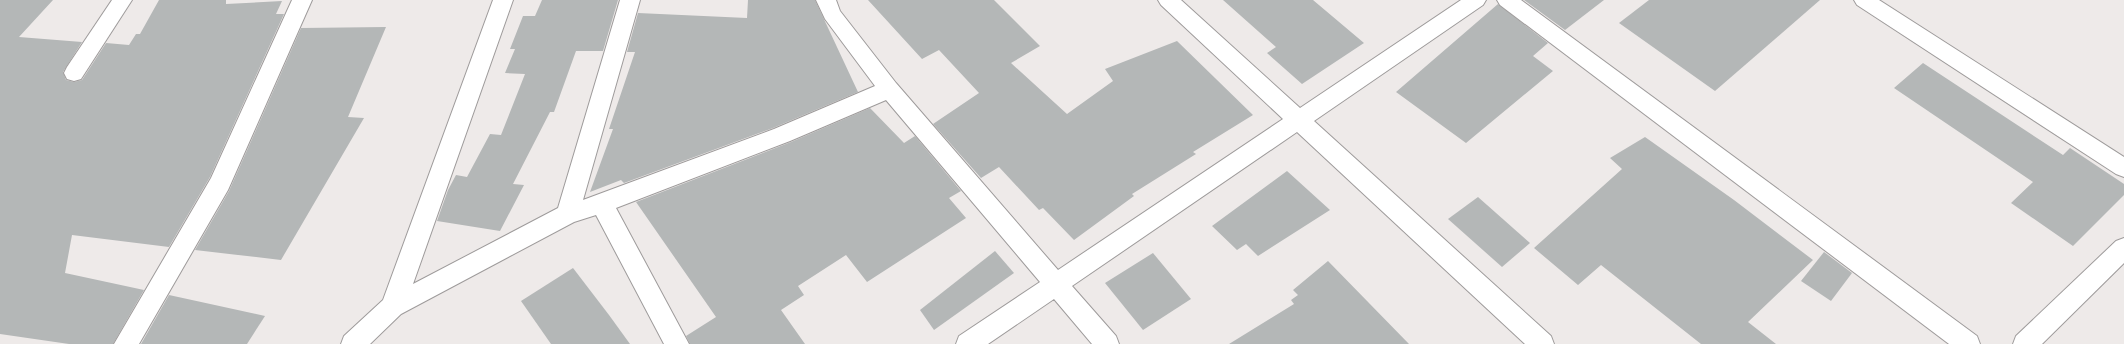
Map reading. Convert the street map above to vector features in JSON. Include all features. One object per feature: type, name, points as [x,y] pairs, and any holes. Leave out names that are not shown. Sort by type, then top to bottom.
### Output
[{"type":"street","points":[[74,73],[122,0]]},
{"type":"street","points":[[126,344],[220,183],[302,0]]},
{"type":"street","points":[[393,306],[503,0]]},
{"type":"street","points":[[568,214],[630,0]]},
{"type":"street","points":[[826,0],[832,14],[889,89],[1107,344]]},
{"type":"street","points":[[1168,0],[1542,344]]},
{"type":"street","points":[[968,344],[1476,0]]},
{"type":"street","points":[[1507,0],[1968,344]]},
{"type":"street","points":[[1864,0],[2124,168]]},
{"type":"street","points":[[353,344],[393,306],[568,214],[602,204],[782,135],[889,89]]},
{"type":"street","points":[[602,204],[677,344]]},
{"type":"street","points":[[2025,344],[2124,248]]},
{"type":"building","points":[[0,0],[53,0],[19,37],[82,42],[63,72],[66,80],[74,82],[82,80],[106,43],[129,45],[136,34],[140,34],[159,0],[226,0],[226,4],[282,1],[276,14],[284,14],[210,177],[169,247],[72,235],[65,273],[144,290],[113,344],[69,344],[0,334]]},
{"type":"building","points":[[542,0],[618,0],[603,51],[576,51],[554,112],[550,112],[513,184],[524,185],[500,231],[437,221],[448,190],[456,175],[467,177],[490,134],[501,135],[525,74],[505,73],[515,49],[510,49],[523,16],[535,16]]},
{"type":"building","points":[[748,0],[815,0],[858,92],[773,128],[624,183],[621,180],[590,192],[613,129],[609,129],[635,52],[627,52],[638,13],[747,18]]},
{"type":"building","points":[[868,0],[994,0],[1040,46],[1011,63],[1067,114],[1113,81],[1105,69],[1177,41],[1253,115],[1193,152],[1196,154],[1132,194],[1134,196],[1074,240],[1043,208],[1039,210],[999,167],[981,178],[933,124],[979,93],[939,50],[922,59]]},
{"type":"building","points":[[1223,0],[1313,0],[1364,43],[1302,84],[1267,53],[1276,47]]},
{"type":"building","points":[[1524,0],[1604,0],[1565,30]]},
{"type":"building","points":[[1649,0],[1820,0],[1715,91],[1619,23]]},
{"type":"building","points":[[1498,4],[1548,43],[1533,56],[1553,71],[1466,143],[1396,92]]},
{"type":"building","points":[[386,27],[348,117],[364,118],[281,260],[195,250],[229,191],[301,28]]},
{"type":"building","points":[[1923,63],[2063,155],[2070,148],[2124,184],[2124,195],[2073,246],[2011,203],[2033,182],[1894,88]]},
{"type":"building","points":[[870,108],[904,143],[915,136],[961,191],[949,198],[966,218],[867,282],[846,255],[798,286],[804,295],[781,310],[805,344],[690,344],[686,336],[716,317],[636,202],[791,142]]},
{"type":"building","points":[[1645,137],[1734,200],[1813,260],[1748,322],[1776,344],[1701,344],[1601,265],[1578,285],[1534,248],[1622,169],[1610,158]]},
{"type":"building","points":[[1287,171],[1330,210],[1258,256],[1246,244],[1237,250],[1212,226]]},
{"type":"building","points":[[1478,197],[1530,243],[1502,267],[1448,219]]},
{"type":"building","points":[[995,251],[1014,273],[934,330],[920,310]]},
{"type":"building","points":[[1824,252],[1852,273],[1831,301],[1801,281]]},
{"type":"building","points":[[1153,253],[1191,299],[1143,330],[1105,283]]},
{"type":"building","points":[[1328,261],[1409,344],[1229,344],[1294,304],[1291,300],[1298,295],[1293,290]]},
{"type":"building","points":[[573,268],[630,344],[551,344],[521,301]]},
{"type":"building","points":[[169,295],[265,316],[247,344],[141,344]]}]
